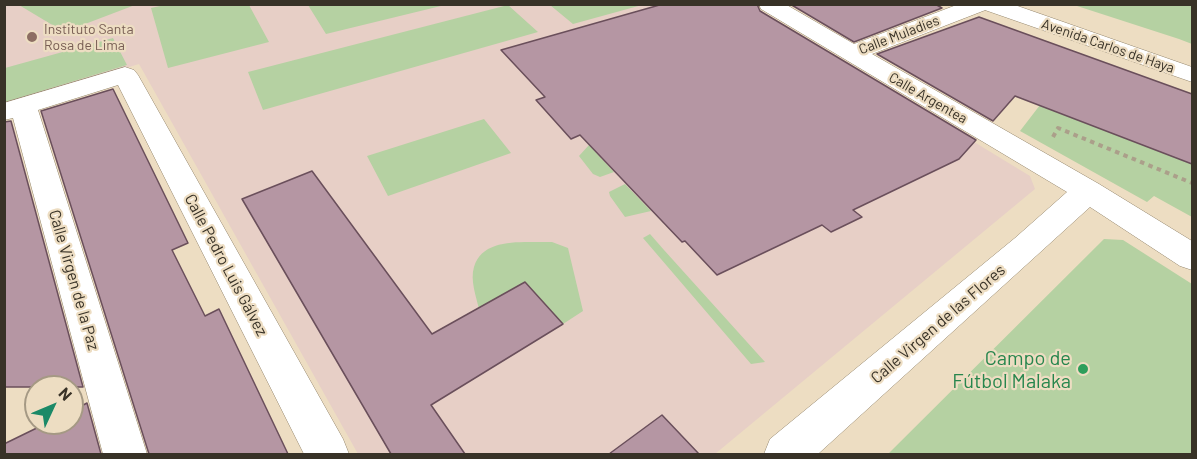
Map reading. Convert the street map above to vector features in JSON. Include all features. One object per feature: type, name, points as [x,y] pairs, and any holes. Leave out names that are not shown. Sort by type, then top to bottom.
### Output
[{"type":"street","name":"Calle Argentea","points":[[769,4],[1088,191],[1192,256]]},
{"type":"street","name":"Calle Muladíes","points":[[852,53],[980,4]]},
{"type":"street","name":"Avenida Carlos de Haya","points":[[990,4],[1192,75]]},
{"type":"street","name":"Avenida Carlos de Haya","points":[[1024,4],[1192,61]]},
{"type":"street","name":"Calle Pedro Luis Gálvez","points":[[14,109],[125,75],[327,454]]},
{"type":"street","name":"Calle Virgen de la Paz","points":[[14,109],[125,454]]},
{"type":"street","name":"Calle Virgen de las Flores","points":[[786,454],[1027,247],[1088,191]]},
{"type":"path","points":[[1050,141],[1058,128],[1192,183]]},
{"type":"shaded area","points":[[5,5],[749,5],[1030,176],[1035,189],[715,454],[358,454],[139,64],[5,105]]},
{"type":"green space","points":[[169,4],[249,5],[269,42],[168,68],[151,8]]},
{"type":"green space","points":[[19,5],[135,5],[64,32]]},
{"type":"green space","points":[[308,5],[445,5],[326,34]]},
{"type":"green space","points":[[508,5],[538,32],[263,110],[248,72]]},
{"type":"green space","points":[[550,5],[642,5],[573,24]]},
{"type":"green space","points":[[1074,5],[1192,5],[1192,44],[1179,39]]},
{"type":"green space","points":[[113,38],[127,65],[5,102],[5,68]]},
{"type":"green space","points":[[1040,105],[1192,164],[1192,217],[1154,196],[1147,202],[1020,131]]},
{"type":"green space","points":[[484,119],[511,153],[388,196],[367,156]]},
{"type":"green space","points":[[589,145],[614,172],[600,177],[593,174],[579,156]]},
{"type":"green space","points":[[625,184],[651,211],[625,217],[609,192]]},
{"type":"green space","points":[[650,234],[765,362],[751,364],[643,238]]},
{"type":"green space","name":"Campo de Fútbol Malaka","points":[[1104,239],[1123,240],[1192,284],[1192,454],[888,454]]},
{"type":"green space","points":[[552,242],[568,248],[583,311],[563,324],[525,282],[479,309],[473,272],[479,257],[486,250],[507,243]]},
{"type":"building","points":[[663,4],[757,4],[760,11],[976,140],[959,159],[853,210],[862,217],[831,232],[822,225],[717,275],[685,241],[682,242],[580,135],[571,139],[536,100],[545,97],[501,50]]},
{"type":"building","points":[[790,4],[935,4],[942,8],[854,42]]},
{"type":"building","points":[[979,17],[1192,94],[1192,164],[1015,96],[993,121],[877,54]]},
{"type":"building","points":[[113,89],[188,243],[172,250],[205,316],[219,309],[288,454],[149,454],[41,111]]},
{"type":"building","points":[[11,121],[80,375],[24,375],[24,387],[4,387],[4,122]]},
{"type":"building","points":[[312,171],[432,334],[525,282],[563,324],[431,405],[465,454],[391,454],[242,199]]},
{"type":"building","points":[[87,403],[101,454],[4,454],[4,444],[24,434],[84,435],[84,405]]},
{"type":"building","points":[[662,415],[699,454],[609,454]]},
{"type":"place","name":"Instituto Santa Rosa de Lima","points":[[32,37]]},
{"type":"place","name":"Campo de Fútbol Malaka","points":[[1083,369]]}]
